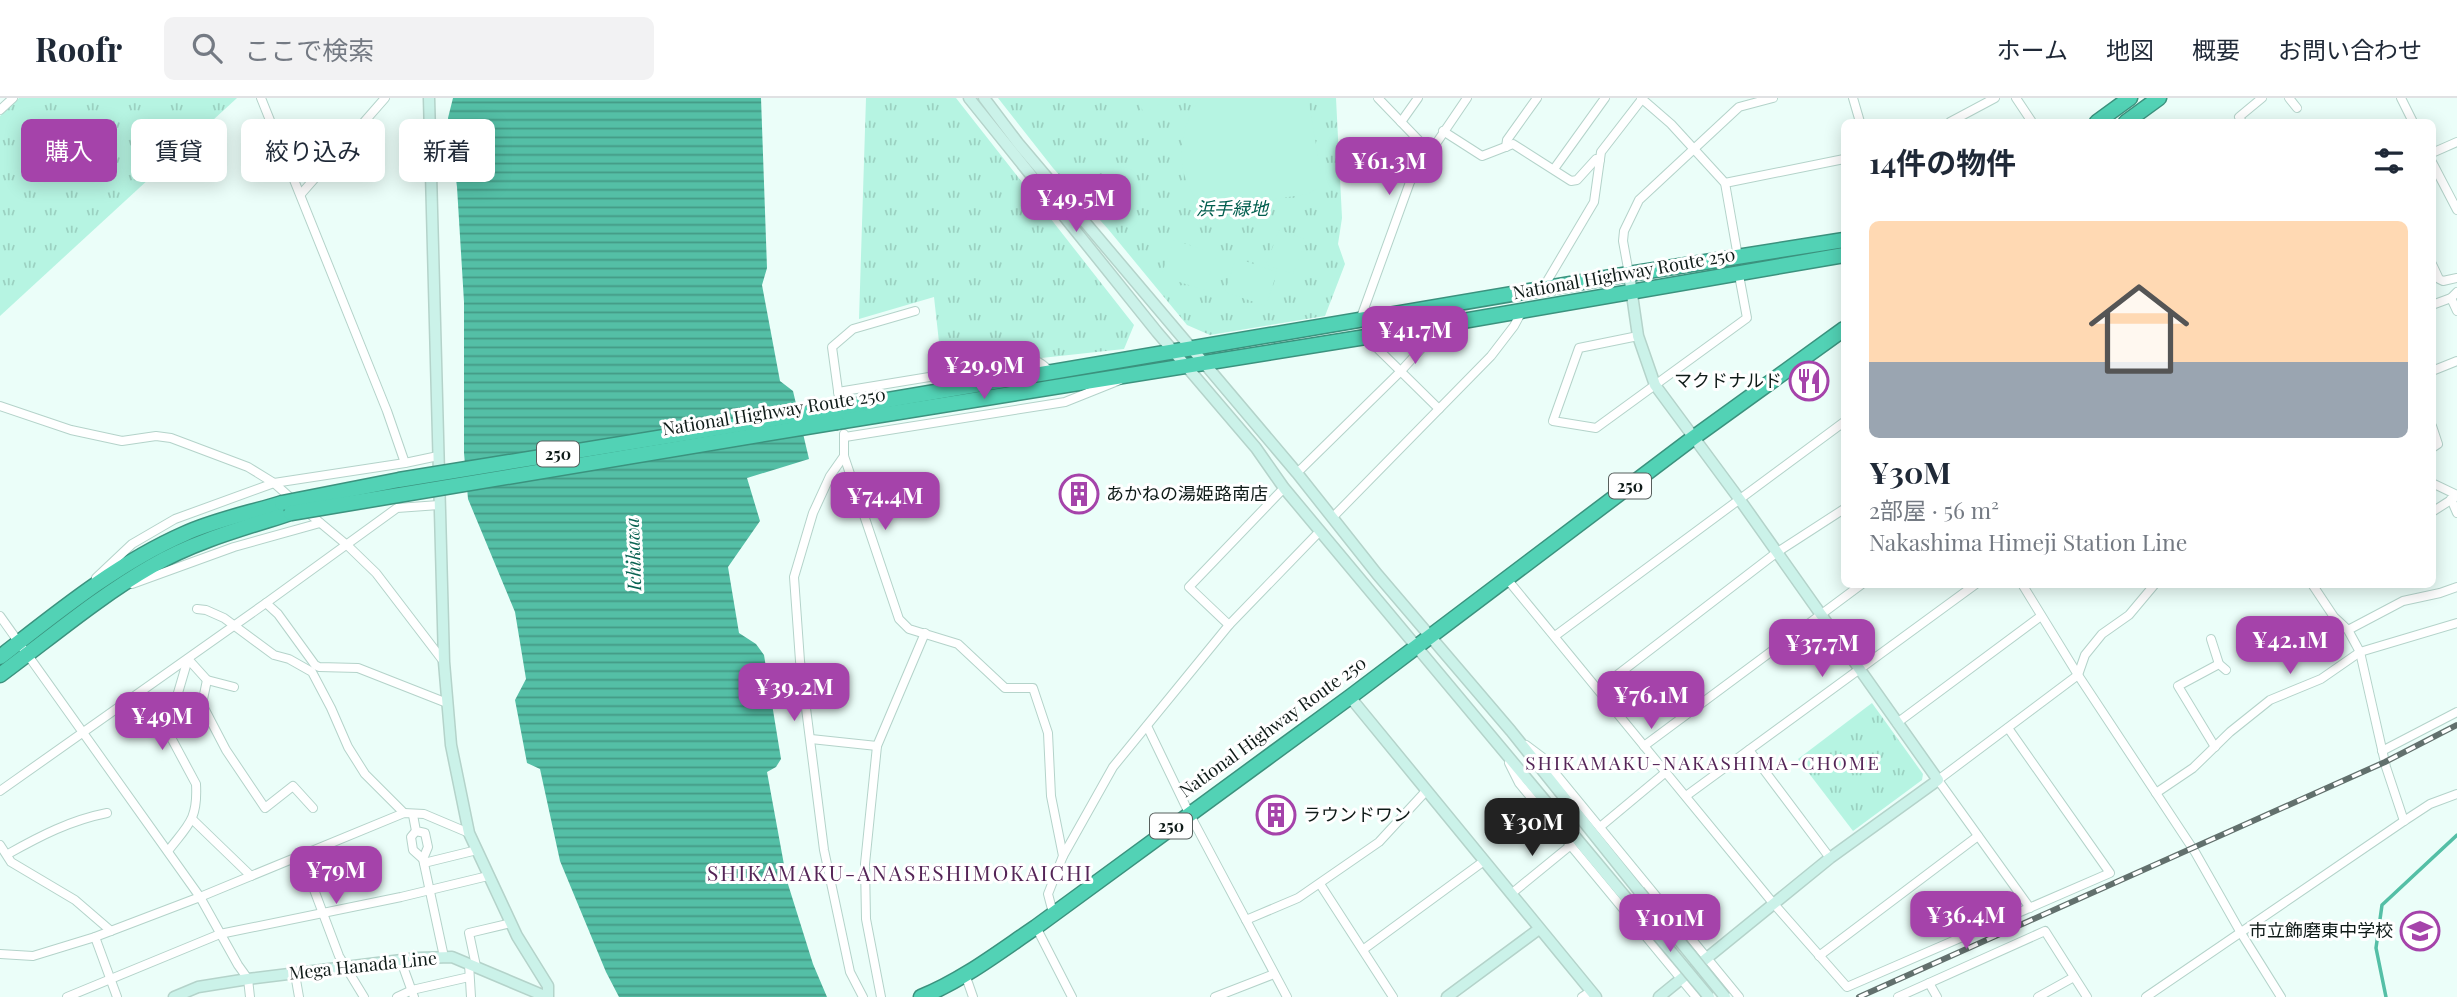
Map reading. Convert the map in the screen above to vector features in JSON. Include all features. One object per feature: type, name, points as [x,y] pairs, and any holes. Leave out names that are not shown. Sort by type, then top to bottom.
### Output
[{"type":"highway","points":[[2100,119],[2130,98]]},
{"type":"highway","points":[[2130,119],[2159,98]]},
{"type":"highway","name":"National Highway Route 250","points":[[840,415],[1050,371],[1841,240]]},
{"type":"highway","name":"National Highway Route 250","points":[[0,675],[23,648],[75,598],[138,558],[185,533],[286,508],[840,415],[1128,375],[1434,326],[1841,256]]},
{"type":"highway","name":"National Highway Route 250","points":[[921,997],[942,989],[1037,927],[1841,331]]},
{"type":"highway","name":"National Highway Route 250","points":[[0,657],[23,648],[152,566],[195,544],[286,508]]},
{"type":"street","points":[[0,110],[13,98]]},
{"type":"street","points":[[261,98],[387,411],[405,464]]},
{"type":"street","points":[[301,194],[385,98]]},
{"type":"street","points":[[429,98],[444,662],[451,745],[469,833],[511,923],[548,986],[547,997]]},
{"type":"street","points":[[969,98],[1184,365],[1256,448],[1284,488],[1709,997]]},
{"type":"street","points":[[984,98],[1018,143],[1297,473],[1377,574],[1511,732],[1725,997]]},
{"type":"street","points":[[1378,98],[1429,151]]},
{"type":"street","points":[[1401,122],[1418,98]]},
{"type":"street","points":[[1360,320],[1410,181],[1467,98]]},
{"type":"street","points":[[1506,147],[1507,140],[1537,98]]},
{"type":"street","points":[[1554,169],[1605,98]]},
{"type":"street","points":[[1546,290],[1546,283],[1594,202],[1601,152],[1642,98],[1671,124],[1725,183],[1738,257]]},
{"type":"street","points":[[1731,98],[1739,107]]},
{"type":"street","points":[[1773,98],[1739,107],[1639,200],[1624,231],[1623,241],[1638,336],[1655,385],[2030,908]]},
{"type":"street","points":[[1853,98],[1859,119]]},
{"type":"street","points":[[1956,119],[1994,98]]},
{"type":"street","points":[[2016,98],[2030,119]]},
{"type":"street","points":[[2240,119],[2239,117],[2263,98]]},
{"type":"street","points":[[2290,98],[2297,108]]},
{"type":"street","points":[[2401,98],[2408,119]]},
{"type":"street","points":[[1443,131],[1482,156],[1513,144],[1571,181],[1577,180],[1595,159],[1600,160]]},
{"type":"street","points":[[2436,151],[2457,142]]},
{"type":"street","points":[[1725,183],[1841,160]]},
{"type":"street","points":[[2436,170],[2457,210]]},
{"type":"street","points":[[2436,273],[2443,281],[2457,278]]},
{"type":"street","points":[[1638,336],[1579,348],[1553,421],[1596,428],[1747,318],[1739,275]]},
{"type":"street","points":[[2436,303],[2454,295],[2457,310]]},
{"type":"street","points":[[915,311],[853,329],[832,347],[844,456],[899,618],[909,629],[958,644],[1005,688],[1033,688],[1048,733],[1051,796],[1063,856]]},
{"type":"street","points":[[1333,517],[1491,356],[1522,311]]},
{"type":"street","points":[[1297,473],[1400,372],[1431,338],[1434,326]]},
{"type":"street","points":[[1372,336],[1377,348],[1440,409]]},
{"type":"street","points":[[2436,369],[2457,361]]},
{"type":"street","points":[[0,406],[71,430],[122,441],[156,436],[171,438],[248,467],[274,483],[376,573],[444,662]]},
{"type":"street","points":[[1555,636],[1841,424]]},
{"type":"street","points":[[75,598],[132,544],[175,519],[274,483],[405,464],[438,456]]},
{"type":"street","points":[[844,456],[830,476],[813,513],[794,577],[800,661],[824,850],[850,972],[863,997]]},
{"type":"street","points":[[2436,485],[2455,497]]},
{"type":"street","points":[[1229,625],[1189,587],[1284,488]]},
{"type":"street","points":[[2436,509],[2455,497]]},
{"type":"street","points":[[2455,497],[2457,513]]},
{"type":"street","points":[[0,791],[397,508],[439,505]]},
{"type":"street","points":[[1599,689],[1776,553],[1841,511]]},
{"type":"street","points":[[113,592],[234,547],[320,523]]},
{"type":"street","points":[[1053,913],[1048,894],[1063,856],[1113,766],[1229,625],[1320,531]]},
{"type":"street","points":[[1507,579],[1773,902],[1847,987],[2110,873],[2008,728]]},
{"type":"street","points":[[2348,630],[2403,601],[2457,587]]},
{"type":"street","points":[[1644,746],[1856,588]]},
{"type":"street","points":[[1686,796],[1971,588]]},
{"type":"street","points":[[2024,588],[2078,675],[2195,852],[2281,997]]},
{"type":"street","points":[[1659,997],[1830,858],[2078,675],[2085,655],[2102,634],[2129,615],[2152,588]]},
{"type":"street","points":[[2315,588],[2334,617],[2348,630],[2360,652],[2382,751],[2403,821]]},
{"type":"street","points":[[266,603],[278,614],[314,665],[366,670],[447,703]]},
{"type":"street","points":[[197,609],[214,613],[274,655],[289,659],[312,672],[348,747],[365,774],[408,814],[416,831]]},
{"type":"street","points":[[1897,723],[2041,615]]},
{"type":"street","points":[[0,616],[200,897],[248,979],[250,997]]},
{"type":"street","points":[[2156,793],[2193,768],[2270,700],[2321,679],[2360,652],[2457,623]]},
{"type":"street","points":[[881,997],[866,919],[864,864],[877,746],[925,633]]},
{"type":"street","points":[[2211,639],[2223,667],[2178,686],[2215,747]]},
{"type":"street","points":[[188,659],[207,680],[234,687]]},
{"type":"street","points":[[168,851],[193,820],[196,785],[167,730],[188,659]]},
{"type":"street","points":[[207,680],[202,704],[226,750],[265,808],[293,786],[313,808]]},
{"type":"street","points":[[1349,697],[1590,995]]},
{"type":"street","points":[[2382,751],[2457,712]]},
{"type":"street","points":[[1147,726],[1189,813],[1287,997]]},
{"type":"street","points":[[1511,732],[1542,757],[1739,997]]},
{"type":"street","points":[[811,739],[877,746]]},
{"type":"street","points":[[1502,747],[1519,783],[1696,997]]},
{"type":"street","points":[[1749,750],[1830,858]]},
{"type":"street","points":[[1600,827],[1666,772]]},
{"type":"street","points":[[1246,920],[1298,898],[1379,842],[1426,791]]},
{"type":"street","points":[[2146,997],[2403,821],[2430,804],[2457,794]]},
{"type":"street","points":[[8,854],[51,831],[84,818],[107,813]]},
{"type":"street","points":[[0,954],[33,956],[95,937],[408,814],[424,814],[469,833]]},
{"type":"street","points":[[193,820],[251,876]]},
{"type":"street","points":[[416,831],[411,837],[413,850],[423,861],[444,957]]},
{"type":"street","points":[[416,831],[425,833],[428,847],[423,861]]},
{"type":"street","points":[[1819,956],[1978,836]]},
{"type":"street","points":[[0,845],[11,862],[75,900],[111,931]]},
{"type":"street","points":[[1511,894],[1571,845]]},
{"type":"street","points":[[423,861],[477,850]]},
{"type":"street","points":[[301,855],[339,956],[364,997]]},
{"type":"street","points":[[1364,949],[1484,861]]},
{"type":"street","points":[[67,997],[220,934],[488,876]]},
{"type":"street","points":[[1320,884],[1393,997]]},
{"type":"street","points":[[471,997],[469,933],[511,923]]},
{"type":"street","points":[[1037,927],[1072,997]]},
{"type":"street","points":[[1447,997],[1539,929]]},
{"type":"street","points":[[1898,997],[2045,931],[2087,997]]},
{"type":"street","points":[[95,937],[117,997]]},
{"type":"street","name":"Mega Hanada Line","points":[[174,997],[198,988],[248,979],[452,957],[522,992],[547,997]]},
{"type":"street","points":[[401,961],[413,994]]},
{"type":"street","points":[[295,974],[299,997]]},
{"type":"street","points":[[965,974],[973,997]]},
{"type":"street","points":[[1214,997],[1274,974]]},
{"type":"street","points":[[397,997],[469,977]]},
{"type":"street","points":[[2038,997],[2074,977]]},
{"type":"street","points":[[1929,983],[1937,997]]},
{"type":"green space","points":[[19,98],[237,98],[214,119],[131,119],[131,182],[146,182],[0,316],[0,116]]},
{"type":"green space","points":[[866,98],[956,98],[1134,325],[1124,349],[942,369],[934,297],[859,319]]},
{"type":"green space","name":"浜手緑地","points":[[998,98],[1336,98],[1342,218],[1338,244],[1345,264],[1325,316],[1210,335],[1187,325],[1108,229],[1053,168]]},
{"type":"green space","points":[[1136,98],[1171,98],[1144,113]]},
{"type":"green space","points":[[1201,98],[1308,98],[1321,174],[1317,188],[1308,194],[1202,210],[1186,179],[1181,154],[1187,124]]},
{"type":"green space","points":[[1279,230],[1306,239],[1293,274],[1266,265]]},
{"type":"green space","points":[[1174,240],[1217,254],[1204,290],[1161,276]]},
{"type":"green space","points":[[1236,258],[1277,272],[1266,306],[1225,292]]},
{"type":"green space","points":[[1872,703],[1923,774],[1922,780],[1853,831],[1798,759]]},
{"type":"water","name":"Ichikawa","points":[[453,98],[761,98],[767,268],[762,285],[780,381],[793,391],[809,459],[747,478],[760,521],[728,567],[739,633],[756,644],[764,655],[781,759],[776,767],[767,772],[787,881],[813,964],[827,997],[619,997],[606,972],[560,861],[540,769],[527,763],[515,700],[526,679],[515,612],[468,499],[464,453],[464,302],[456,182],[495,182],[495,119],[448,118]]},
{"type":"waterway","points":[[2386,997],[2376,948],[2382,905],[2457,835]]},
{"type":"railway","points":[[1859,997],[2385,762],[2457,725]]},
{"type":"place","name":"マクドナルド","points":[[1809,381]]},
{"type":"place","name":"あかねの湯姫路南店","points":[[1079,494]]},
{"type":"place","name":"ラウンドワン","points":[[1276,815]]},
{"type":"place","name":"市立飾磨東中学校","points":[[2420,931]]},
{"type":"district","name":"SHIKAMAKU-NAKASHIMA-CHOME","points":[[1703,763]]},
{"type":"district","name":"SHIKAMAKU-ANASESHIMOKAICHI","points":[[900,874]]}]
